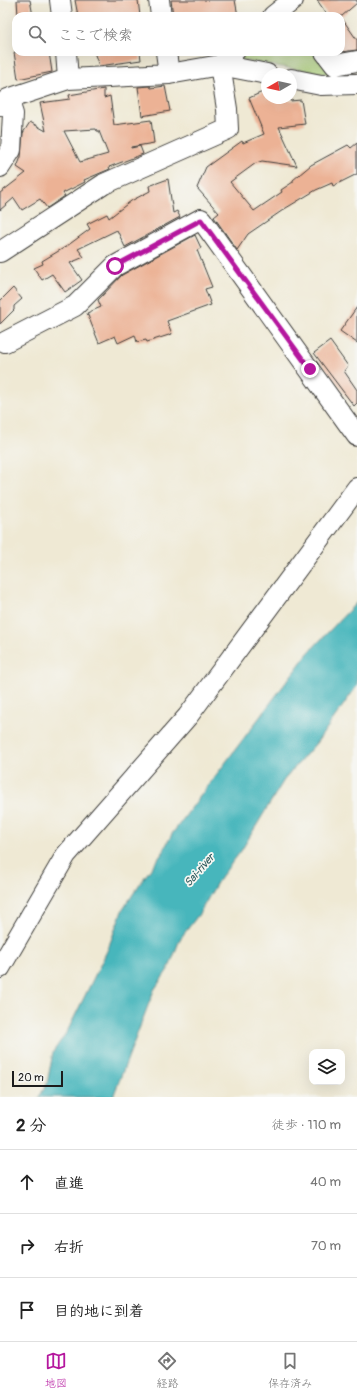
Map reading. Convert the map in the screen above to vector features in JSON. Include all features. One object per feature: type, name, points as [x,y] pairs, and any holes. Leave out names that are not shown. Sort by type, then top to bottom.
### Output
[{"type":"street","points":[[60,0],[62,12]]},
{"type":"street","points":[[159,0],[160,12]]},
{"type":"street","points":[[66,56],[68,79]]},
{"type":"street","points":[[167,56],[169,74]]},
{"type":"street","points":[[328,56],[335,65],[357,61]]},
{"type":"street","points":[[0,252],[104,184],[228,129],[227,58]]},
{"type":"street","points":[[0,167],[11,150],[13,114],[4,103],[68,79],[169,74],[227,58],[261,72]]},
{"type":"street","points":[[297,80],[321,85],[357,84]]},
{"type":"street","points":[[5,342],[75,306],[115,266],[201,220],[357,436]]},
{"type":"street","points":[[0,968],[66,854],[188,716],[357,488]]},
{"type":"green space","points":[[243,56],[319,56],[333,75],[297,69],[297,68],[238,60]]},
{"type":"water","name":"Sai-river","points":[[357,602],[357,686],[317,742],[284,780],[241,851],[218,881],[199,914],[180,939],[169,968],[154,990],[113,1097],[39,1097],[47,1084],[53,1052],[68,1030],[107,951],[122,911],[161,855],[172,834],[308,653]]},
{"type":"building","points":[[17,0],[30,0],[32,12],[18,12]]},
{"type":"building","points":[[75,0],[138,0],[140,12],[77,12]]},
{"type":"building","points":[[171,0],[235,0],[237,12],[172,12]]},
{"type":"building","points":[[317,0],[357,0],[357,3],[345,13],[345,12],[325,12]]},
{"type":"building","points":[[345,23],[357,40],[357,50],[345,52]]},
{"type":"building","points":[[15,56],[50,56],[52,72],[18,79]]},
{"type":"building","points":[[95,56],[140,56],[141,60],[99,66]]},
{"type":"building","points":[[150,86],[151,88],[165,86],[170,111],[142,116],[138,87]]},
{"type":"building","points":[[104,89],[104,98],[110,96],[114,125],[151,120],[154,143],[131,147],[140,146],[143,154],[109,167],[110,169],[84,180],[85,182],[63,193],[65,196],[47,208],[40,199],[22,210],[14,198],[0,210],[0,193],[26,173],[17,167],[21,157],[23,133],[30,122],[46,131],[40,103],[70,99],[69,95]],"holes":[[[96,129],[99,131],[108,154],[80,162],[64,131]]]},
{"type":"building","points":[[261,93],[261,104],[297,104],[297,100],[301,100],[305,124],[279,127],[297,166],[262,161],[256,163],[230,182],[254,211],[282,192],[281,190],[293,182],[293,180],[311,165],[348,145],[351,148],[357,143],[357,174],[333,186],[332,183],[316,190],[286,208],[248,234],[237,250],[214,217],[219,213],[197,188],[206,167],[242,141],[243,143],[264,134],[249,98]]},
{"type":"building","points":[[168,179],[173,213],[177,211],[180,217],[125,247],[117,230],[78,249],[84,257],[70,263],[82,280],[65,292],[52,274],[42,280],[34,268],[43,264],[42,261],[67,246],[90,229],[87,224],[107,214],[109,218],[131,201],[150,191],[149,186]]},
{"type":"building","points":[[195,235],[201,248],[197,250],[212,287],[205,289],[211,305],[167,321],[172,334],[147,342],[146,340],[137,342],[135,335],[118,343],[115,336],[99,343],[87,313],[101,307],[98,300],[122,275]]},
{"type":"building","points":[[13,288],[22,299],[14,306],[14,310],[0,324],[0,301]]},
{"type":"building","points":[[357,307],[357,343],[340,331]]},
{"type":"building","points":[[330,341],[348,366],[344,371],[357,390],[357,403],[354,406],[314,353]]},
{"type":"route","points":[[115,266],[201,220],[310,369]]}]
